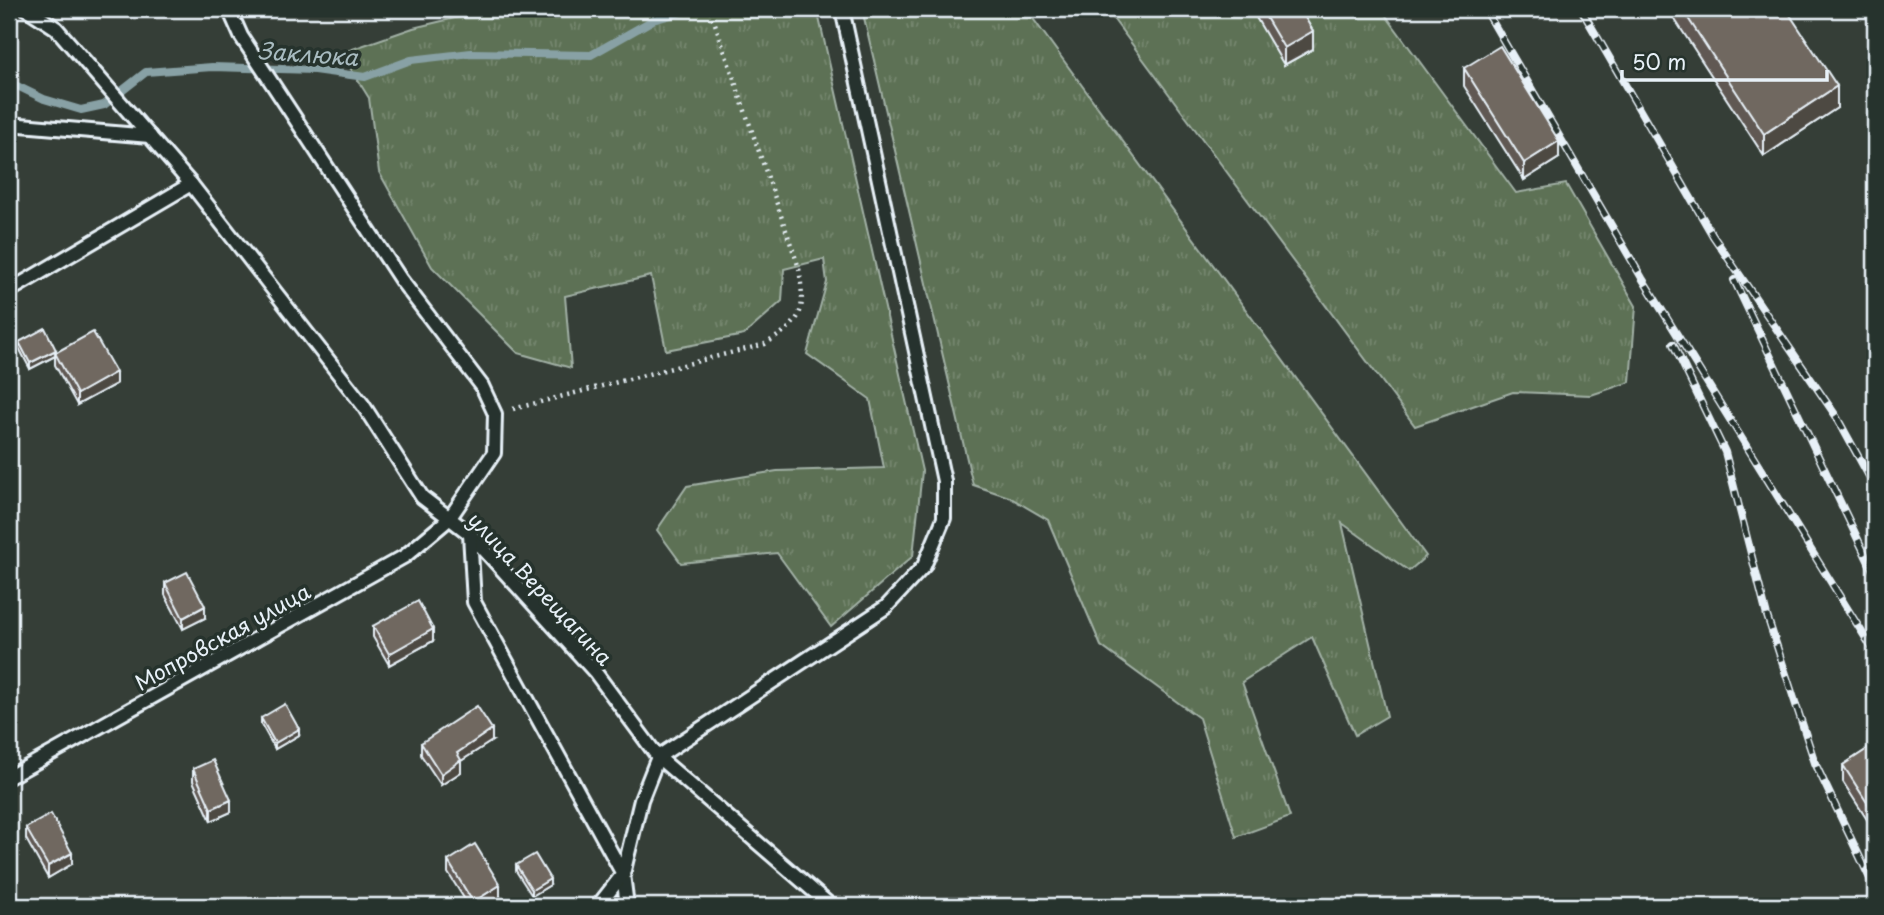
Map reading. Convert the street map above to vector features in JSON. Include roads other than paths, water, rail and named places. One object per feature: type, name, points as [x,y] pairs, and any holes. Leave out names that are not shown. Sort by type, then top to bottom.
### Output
[{"type":"lane","name":"улица Верещагина","points":[[27,9],[57,28],[191,184],[363,405],[422,497],[470,534],[595,671],[658,757],[831,906]]},
{"type":"lane","name":"Мопровская улица","points":[[9,777],[405,556],[449,519],[494,453],[495,414],[482,386],[401,280],[241,36],[229,9]]},
{"type":"lane","points":[[627,906],[623,874],[641,800],[658,757],[886,607],[924,566],[944,518],[944,481],[842,9]]},
{"type":"lane","points":[[9,124],[150,136]]},
{"type":"lane","points":[[9,290],[191,184]]},
{"type":"lane","points":[[470,534],[474,602],[623,874]]},
{"type":"lane","points":[[598,906],[623,874]]},
{"type":"waterway","name":"Заклюка","points":[[9,82],[44,99],[81,110],[104,105],[146,72],[212,67],[314,70],[365,77],[411,60],[471,53],[591,55],[653,20],[693,9]]},
{"type":"railway","points":[[1485,9],[1642,278],[1875,653]]},
{"type":"railway","points":[[1581,9],[1713,236],[1836,416],[1875,487]]},
{"type":"railway","points":[[1734,280],[1875,575]]},
{"type":"railway","points":[[1673,344],[1725,452],[1767,616],[1815,763],[1875,889]]}]
